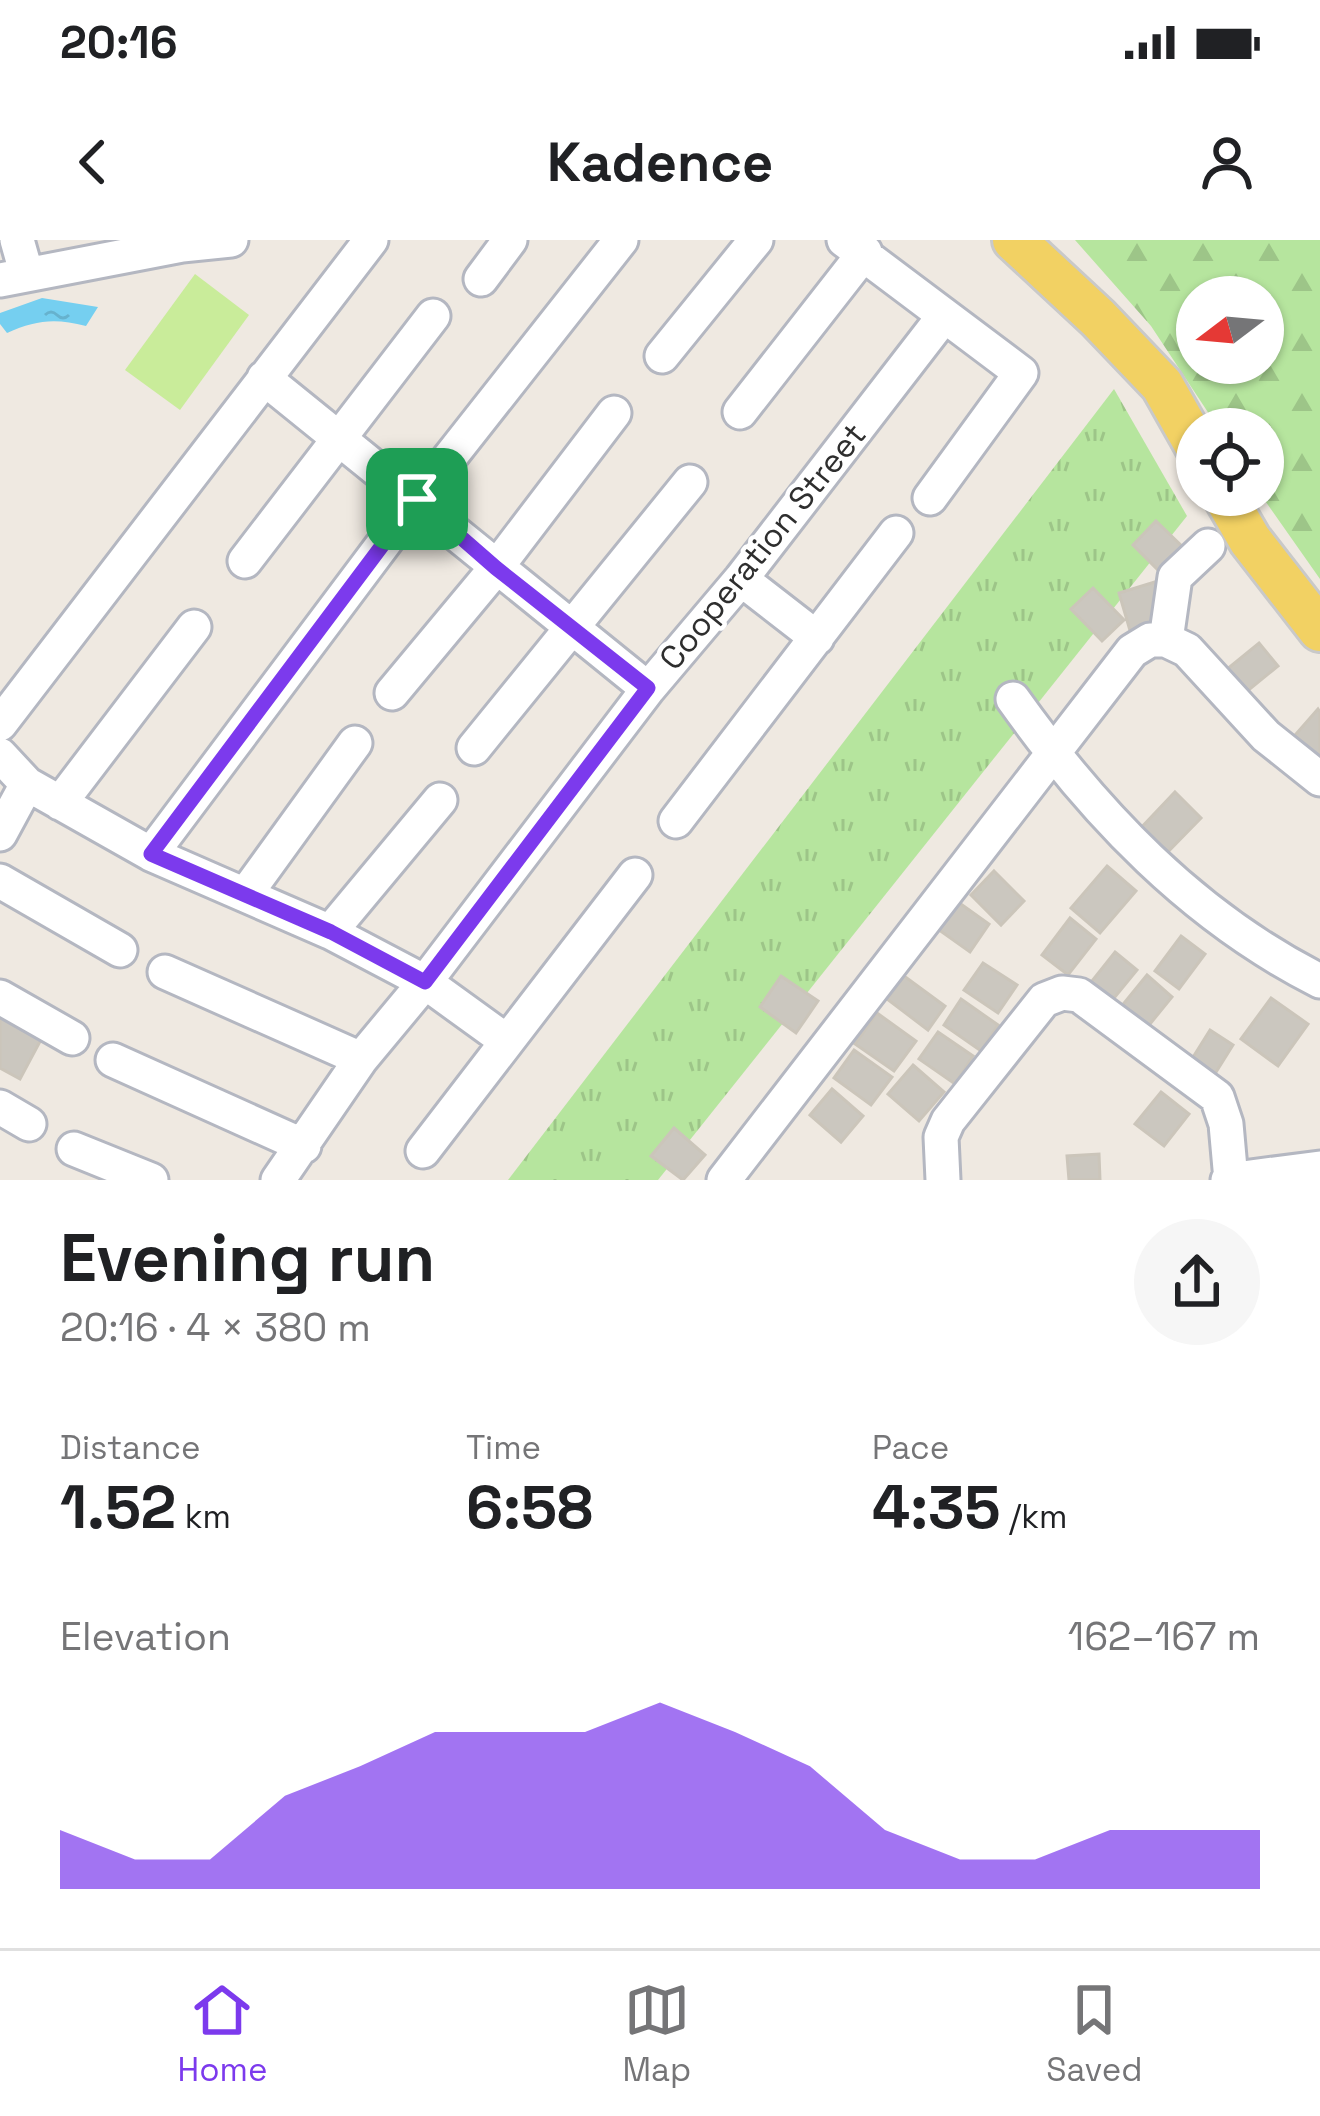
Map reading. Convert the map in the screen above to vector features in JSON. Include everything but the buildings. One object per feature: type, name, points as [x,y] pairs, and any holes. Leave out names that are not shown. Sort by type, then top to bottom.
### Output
[{"type":"main road","points":[[1014,240],[1162,385],[1176,410]]},
{"type":"main road","points":[[1236,516],[1320,630]]},
{"type":"street","points":[[9,270],[182,242],[231,240]]},
{"type":"street","points":[[358,240],[371,241]]},
{"type":"street","points":[[481,279],[510,240]]},
{"type":"street","points":[[151,854],[417,499],[621,240]]},
{"type":"street","points":[[662,356],[756,240]]},
{"type":"street","points":[[0,724],[371,241]]},
{"type":"street","points":[[740,412],[854,246],[1021,373],[930,498]]},
{"type":"street","points":[[245,561],[434,316]]},
{"type":"street","name":"Cooperation Street","points":[[278,1180],[361,1058],[944,316]]},
{"type":"street","points":[[264,378],[648,688]]},
{"type":"street","points":[[392,693],[496,568],[614,413]]},
{"type":"street","points":[[474,748],[690,482]]},
{"type":"street","points":[[676,820],[896,533]]},
{"type":"street","points":[[1166,640],[1174,577],[1208,546]]},
{"type":"street","points":[[741,579],[817,638]]},
{"type":"street","points":[[60,803],[194,628]]},
{"type":"street","points":[[735,1177],[1132,651],[1150,640],[1166,640],[1202,663],[1265,736],[1320,779]]},
{"type":"street","points":[[1013,699],[1109,822],[1208,911],[1320,981]]},
{"type":"street","points":[[245,895],[355,743]]},
{"type":"street","points":[[0,754],[27,784],[60,803],[151,854],[331,932],[425,982],[505,1040]]},
{"type":"street","points":[[0,834],[27,784]]},
{"type":"street","points":[[331,932],[440,800]]},
{"type":"street","points":[[423,1151],[634,875]]},
{"type":"street","points":[[0,881],[119,950]]},
{"type":"street","points":[[165,972],[361,1058]]},
{"type":"street","points":[[943,1180],[940,1138],[948,1121],[1044,1000],[1063,992],[1079,995],[1217,1097],[1226,1124],[1229,1180],[1320,1168]]},
{"type":"street","points":[[0,997],[72,1038]]},
{"type":"street","points":[[112,1060],[304,1146]]},
{"type":"street","points":[[74,1149],[151,1180]]},
{"type":"green space","points":[[1075,240],[1320,240],[1320,579],[1276,516],[1284,516],[1284,408],[1205,408],[1189,384],[1284,384],[1284,276],[1176,276],[1176,364],[1151,326]]},
{"type":"green space","points":[[195,274],[249,315],[180,410],[125,370]]},
{"type":"green space","points":[[1114,389],[1176,497],[1176,516],[1187,516],[658,1180],[508,1180]]},
{"type":"water","points":[[42,298],[98,307],[86,326],[46,322],[7,333],[0,324],[0,313]]},
{"type":"route","points":[[417,499],[648,688],[425,982],[331,932],[151,854],[417,499]]}]
